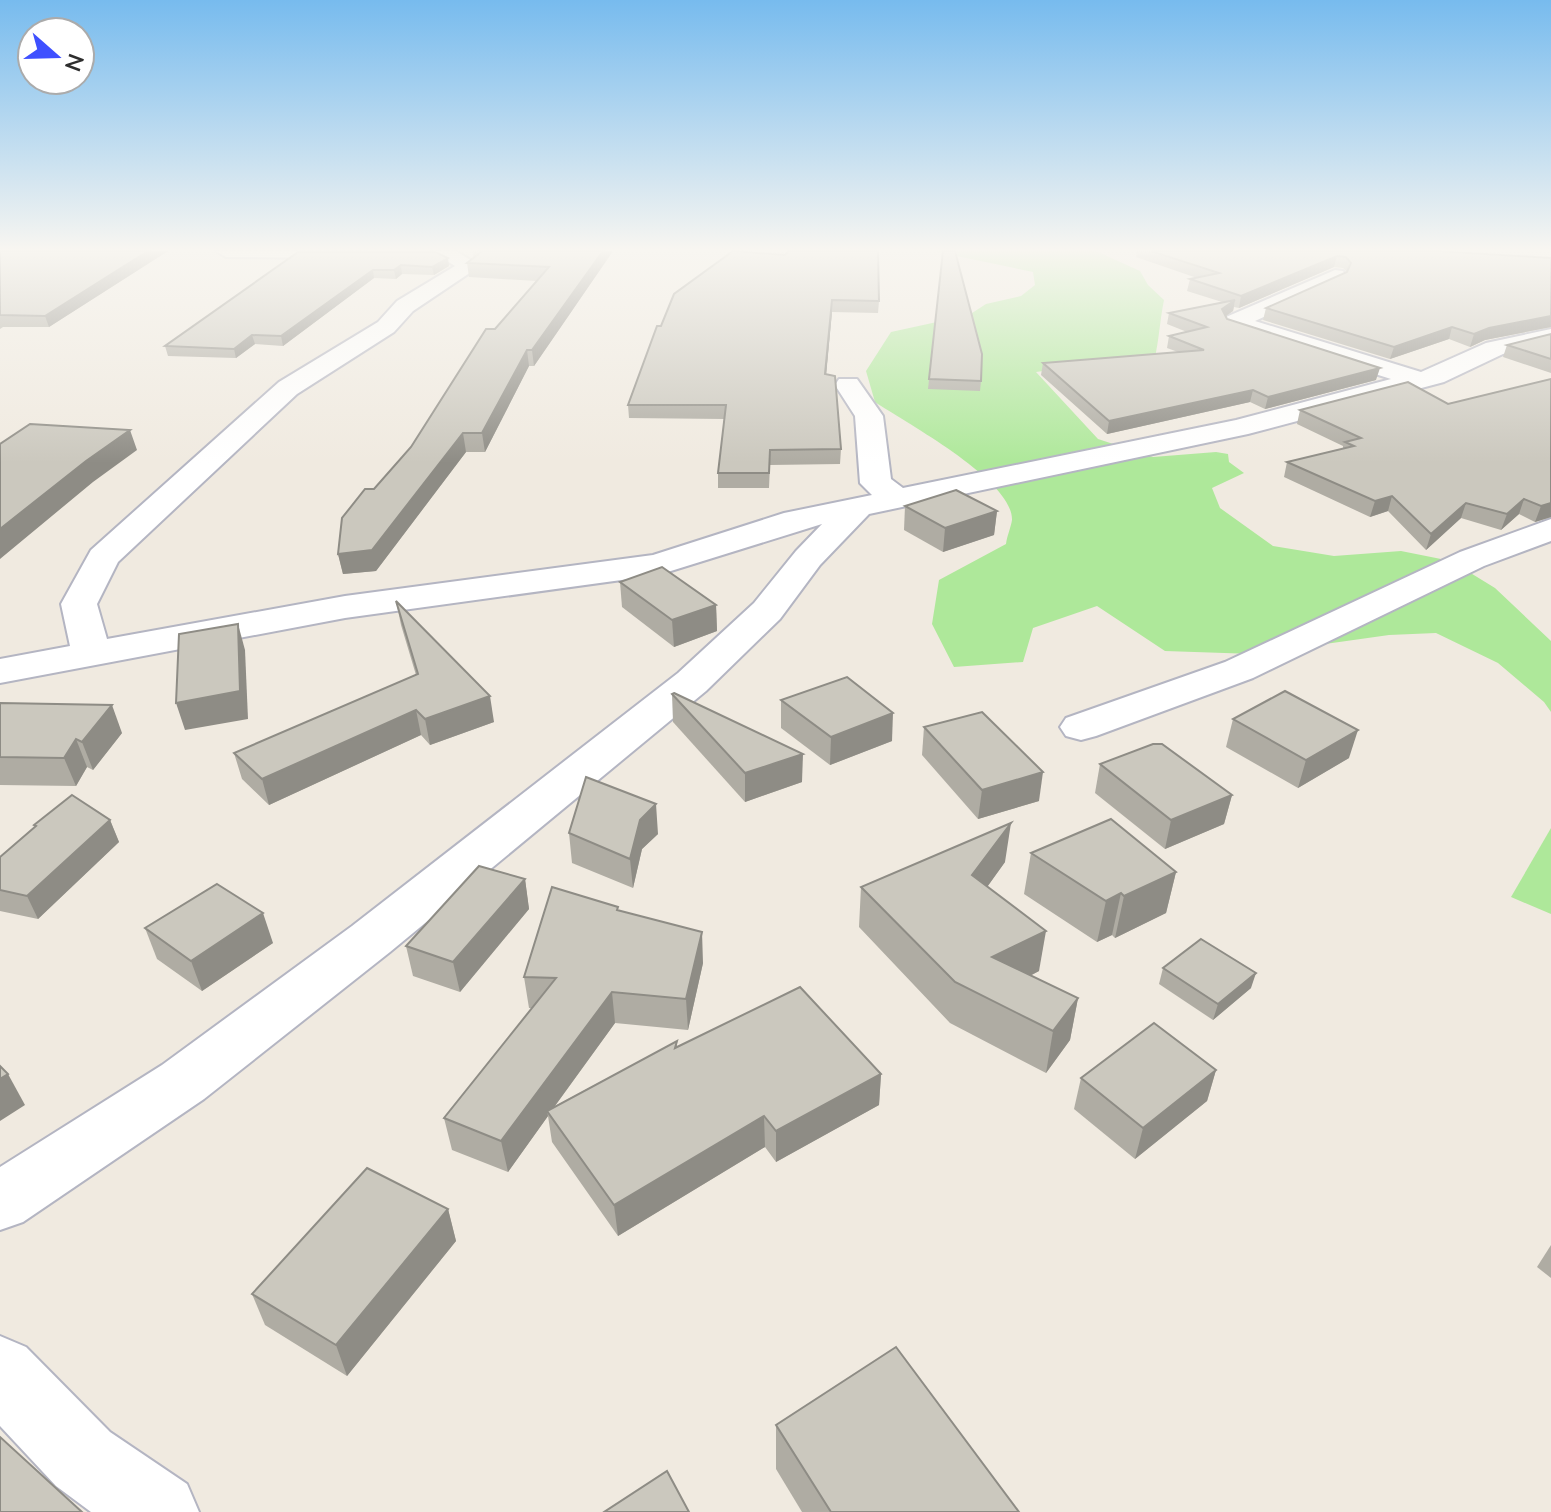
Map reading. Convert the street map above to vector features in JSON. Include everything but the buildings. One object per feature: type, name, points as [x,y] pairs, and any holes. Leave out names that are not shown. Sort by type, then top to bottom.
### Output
[{"type":"street","points":[[91,653],[79,604],[103,557],[288,388],[391,322]]},
{"type":"street","points":[[1235,322],[1420,380]]},
{"type":"street","points":[[0,671],[345,607],[658,565],[752,533],[877,502],[1238,428],[1420,380],[1495,348],[1551,336]]},
{"type":"street","points":[[848,385],[869,416],[877,502]]},
{"type":"street","points":[[0,1202],[183,1082],[371,939],[692,682],[767,611],[808,558],[877,502]]},
{"type":"street","points":[[1081,727],[1239,670],[1472,559],[1551,529]]},
{"type":"street","points":[[0,1372],[83,1459],[159,1512]]},
{"type":"green space","points":[[939,322],[1161,322],[1151,372],[1064,368],[1036,372],[1098,439],[1153,457],[1216,452],[1228,454],[1229,462],[1244,473],[1212,488],[1220,508],[1273,546],[1334,556],[1401,551],[1451,561],[1495,588],[1551,641],[1551,712],[1544,702],[1498,663],[1436,633],[1389,635],[1254,654],[1165,651],[1097,606],[1033,628],[1023,662],[954,667],[932,624],[939,580],[1006,544],[1012,520],[1008,504],[977,471],[875,402],[866,371],[891,332]]},
{"type":"green space","points":[[1551,828],[1551,914],[1511,897]]}]
